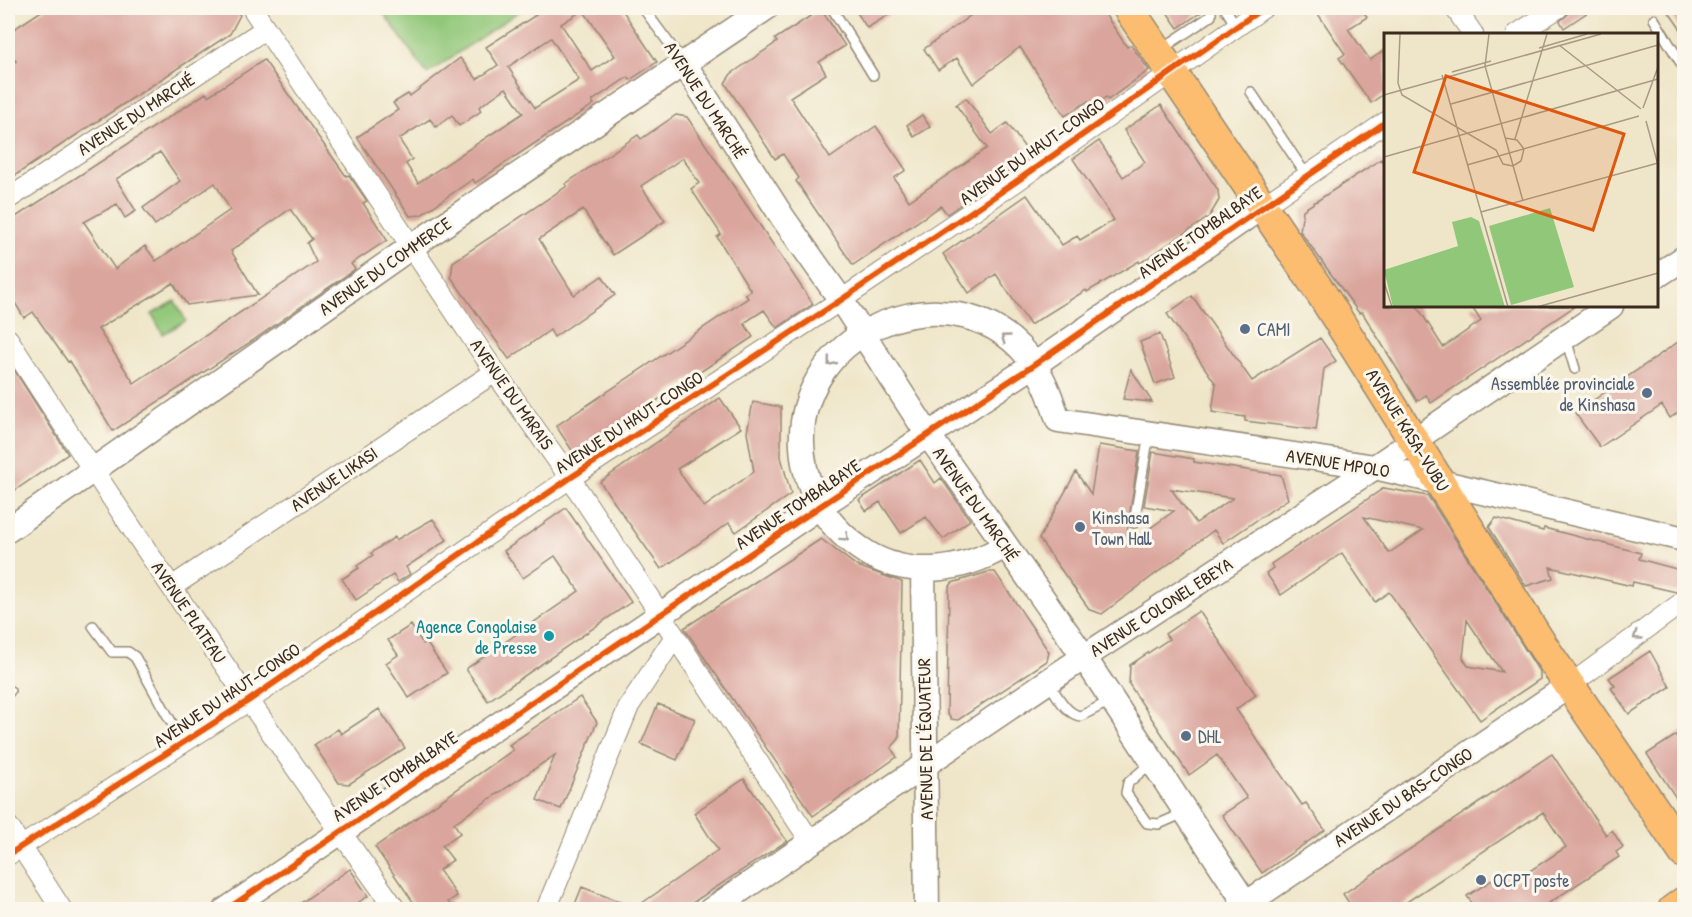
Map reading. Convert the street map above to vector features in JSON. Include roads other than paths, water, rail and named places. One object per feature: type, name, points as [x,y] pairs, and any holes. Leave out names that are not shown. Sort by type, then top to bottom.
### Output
[{"type":"main road","name":"AVENUE KASA-VUBU","points":[[1128,8],[1263,206],[1414,440],[1542,645],[1684,853]]},
{"type":"main road","points":[[1673,909],[1684,902]]},
{"type":"street","name":"AVENUE DU MARAIS","points":[[252,8],[495,372],[570,478],[811,842]]},
{"type":"street","name":"AVENUE DU COMMERCE","points":[[8,530],[411,247],[554,153],[682,62],[766,8]]},
{"type":"street","name":"AVENUE DU HAUT-CONGO","points":[[14,851],[248,701],[570,478],[841,300],[1166,61],[1236,26],[1263,8]]},
{"type":"street","points":[[1455,8],[1472,33]]},
{"type":"street","points":[[1519,33],[1558,8]]},
{"type":"street","name":"AVENUE DU MARCHÉ","points":[[8,199],[265,29]]},
{"type":"street","name":"AVENUE DU MARCHÉ","points":[[682,62],[929,436],[1113,700],[1244,907]]},
{"type":"street","name":"AVENUE TOMBALBAYE","points":[[226,909],[819,507],[1034,365],[1384,123]]},
{"type":"street","points":[[1659,274],[1684,258]]},
{"type":"street","name":"AVENUE COLONEL EBEYA","points":[[711,909],[1047,681],[1375,467],[1608,308]]},
{"type":"street","points":[[1005,546],[966,565],[923,569],[898,566],[860,548],[834,527],[819,507],[808,481],[802,453],[803,425],[809,398],[822,372],[840,351],[862,333],[907,315],[955,315],[999,333],[1018,347],[1034,365]]},
{"type":"street","name":"AVENUE PLATEAU","points":[[8,339],[93,472],[173,586],[248,701],[396,909]]},
{"type":"street","name":"AVENUE MPOLO","points":[[1034,365],[1049,391],[1058,420],[1375,467],[1684,539]]},
{"type":"street","name":"AVENUE LIKASI","points":[[173,586],[495,372]]},
{"type":"street","name":"AVENUE DE L'ÉQUATEUR","points":[[923,569],[927,909]]},
{"type":"street","points":[[1570,685],[1684,601]]},
{"type":"street","points":[[546,909],[629,706],[674,638]]},
{"type":"street","name":"AVENUE DU BAS-CONGO","points":[[1244,907],[1570,685]]},
{"type":"street","points":[[8,826],[14,851],[62,909]]},
{"type":"lane","name":"AVENUE DU MARCHÉ","points":[[643,8],[682,62]]},
{"type":"lane","points":[[832,8],[873,75]]},
{"type":"lane","points":[[1166,61],[1210,16],[1211,8]]},
{"type":"lane","points":[[1225,8],[1236,26]]},
{"type":"lane","points":[[1654,19],[1684,68]]},
{"type":"lane","points":[[1251,92],[1307,176]]},
{"type":"lane","points":[[1565,337],[1575,369]]},
{"type":"lane","points":[[1134,523],[1149,434]]},
{"type":"lane","points":[[93,626],[112,652],[128,652],[135,657],[183,742]]},
{"type":"lane","points":[[1047,681],[1068,710],[1076,716],[1081,716],[1113,700]]},
{"type":"lane","points":[[1153,761],[1128,783],[1126,793],[1147,823],[1159,824],[1186,812]]},
{"type":"place","name":"CAMI","points":[[1245,329]]},
{"type":"place","name":"Assemblée provinciale de Kinshasa","points":[[1647,393]]},
{"type":"place","name":"Kinshasa Town Hall","points":[[1080,527]]},
{"type":"place","name":"Agence Congolaise de Presse","points":[[549,636]]},
{"type":"place","name":"DHL","points":[[1186,736]]},
{"type":"place","name":"OCPT poste","points":[[1481,880]]}]
